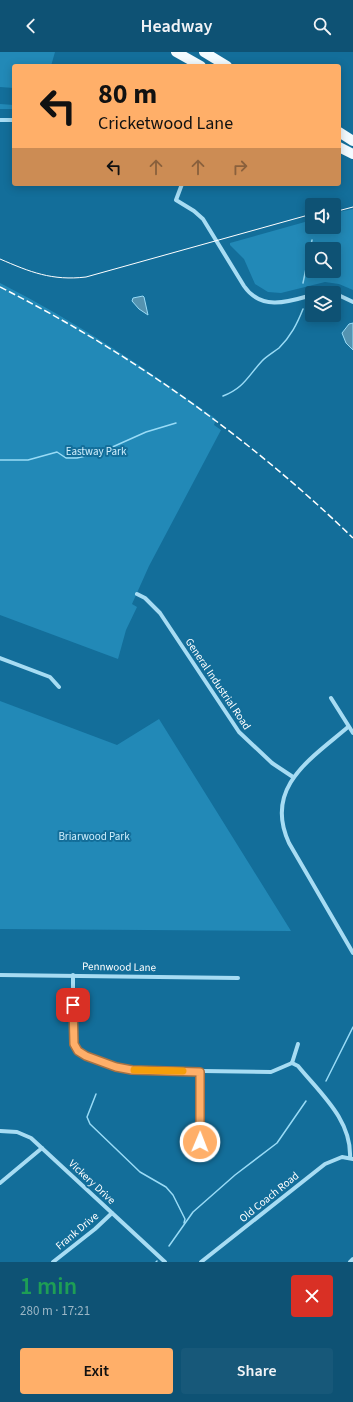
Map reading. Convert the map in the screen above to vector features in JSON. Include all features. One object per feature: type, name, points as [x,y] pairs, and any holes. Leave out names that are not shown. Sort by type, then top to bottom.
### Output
[{"type":"main road","points":[[176,52],[197,64]]},
{"type":"main road","points":[[204,52],[224,64]]},
{"type":"main road","points":[[341,133],[353,141]]},
{"type":"main road","points":[[341,148],[353,154]]},
{"type":"street","points":[[0,120],[12,120]]},
{"type":"street","points":[[181,186],[176,200],[201,216],[244,286],[254,296],[265,302],[277,303],[305,297]]},
{"type":"street","points":[[341,297],[353,302]]},
{"type":"street","name":"General Industrial Road","points":[[137,594],[145,598],[160,613],[239,732],[272,763],[293,777]]},
{"type":"street","points":[[0,658],[50,677],[59,687]]},
{"type":"street","points":[[332,698],[353,732]]},
{"type":"street","points":[[348,726],[293,777],[287,788],[282,803],[282,819],[285,834],[353,953]]},
{"type":"street","name":"Pennwood Lane","points":[[0,975],[238,978]]},
{"type":"street","points":[[73,976],[73,1040],[76,1049],[82,1054],[116,1067],[132,1070],[271,1072],[292,1063],[298,1044]]},
{"type":"street","points":[[292,1063],[298,1066],[338,1116],[348,1135],[351,1158]]},
{"type":"street","points":[[200,1072],[200,1142]]},
{"type":"street","name":"Vickery Drive","points":[[0,1131],[22,1133],[31,1138],[165,1262]]},
{"type":"street","points":[[0,1183],[42,1148]]},
{"type":"street","name":"Old Coach Road","points":[[201,1262],[328,1162],[342,1157],[351,1158]]},
{"type":"street","name":"Frank Drive","points":[[53,1262],[95,1229],[112,1213]]},
{"type":"street","points":[[350,1262],[353,1259]]},
{"type":"green space","points":[[0,52],[55,52],[52,64],[12,64],[12,88],[0,87]]},
{"type":"green space","points":[[0,104],[12,105],[12,109],[0,109]]},
{"type":"green space","points":[[353,209],[353,290],[339,284],[325,282],[281,293],[268,292],[255,284],[244,259],[230,245],[230,243],[305,222],[305,234],[341,234],[341,212]]},
{"type":"green space","name":"Eastway Park","points":[[0,283],[57,314],[138,364],[216,419],[214,425],[221,430],[149,566],[132,604],[137,607],[126,630],[118,659],[0,615]]},
{"type":"green space","name":"Briarwood Park","points":[[0,701],[117,745],[159,719],[291,931],[0,929]]},
{"type":"shaded area","points":[[143,296],[148,315],[139,309],[132,301],[133,298]]},
{"type":"shaded area","points":[[353,323],[353,350],[346,343],[342,333],[349,324]]},
{"type":"waterway","points":[[303,283],[312,240]]},
{"type":"waterway","points":[[223,396],[241,385],[266,357],[279,348],[293,330],[303,309]]},
{"type":"waterway","points":[[0,460],[28,460],[57,452],[66,458],[77,458],[99,453],[146,432],[176,423]]},
{"type":"waterway","points":[[326,1081],[353,1027]]},
{"type":"waterway","points":[[96,1094],[87,1117],[90,1124],[140,1172],[166,1187],[173,1195],[185,1219],[184,1223]]},
{"type":"waterway","points":[[169,1246],[193,1212],[235,1175],[277,1143],[306,1101]]},
{"type":"tram line","points":[[341,210],[353,207]]},
{"type":"tram line","points":[[0,259],[21,268],[42,274],[62,278],[86,277],[305,216]]},
{"type":"railway","points":[[0,287],[95,339],[186,399],[230,431],[272,465],[353,538]]},
{"type":"slow traffic","points":[[134,1070],[183,1071]]},
{"type":"route","points":[[73,1005],[74,1044],[76,1049],[82,1054],[116,1067],[132,1070],[200,1072],[200,1142]]}]
